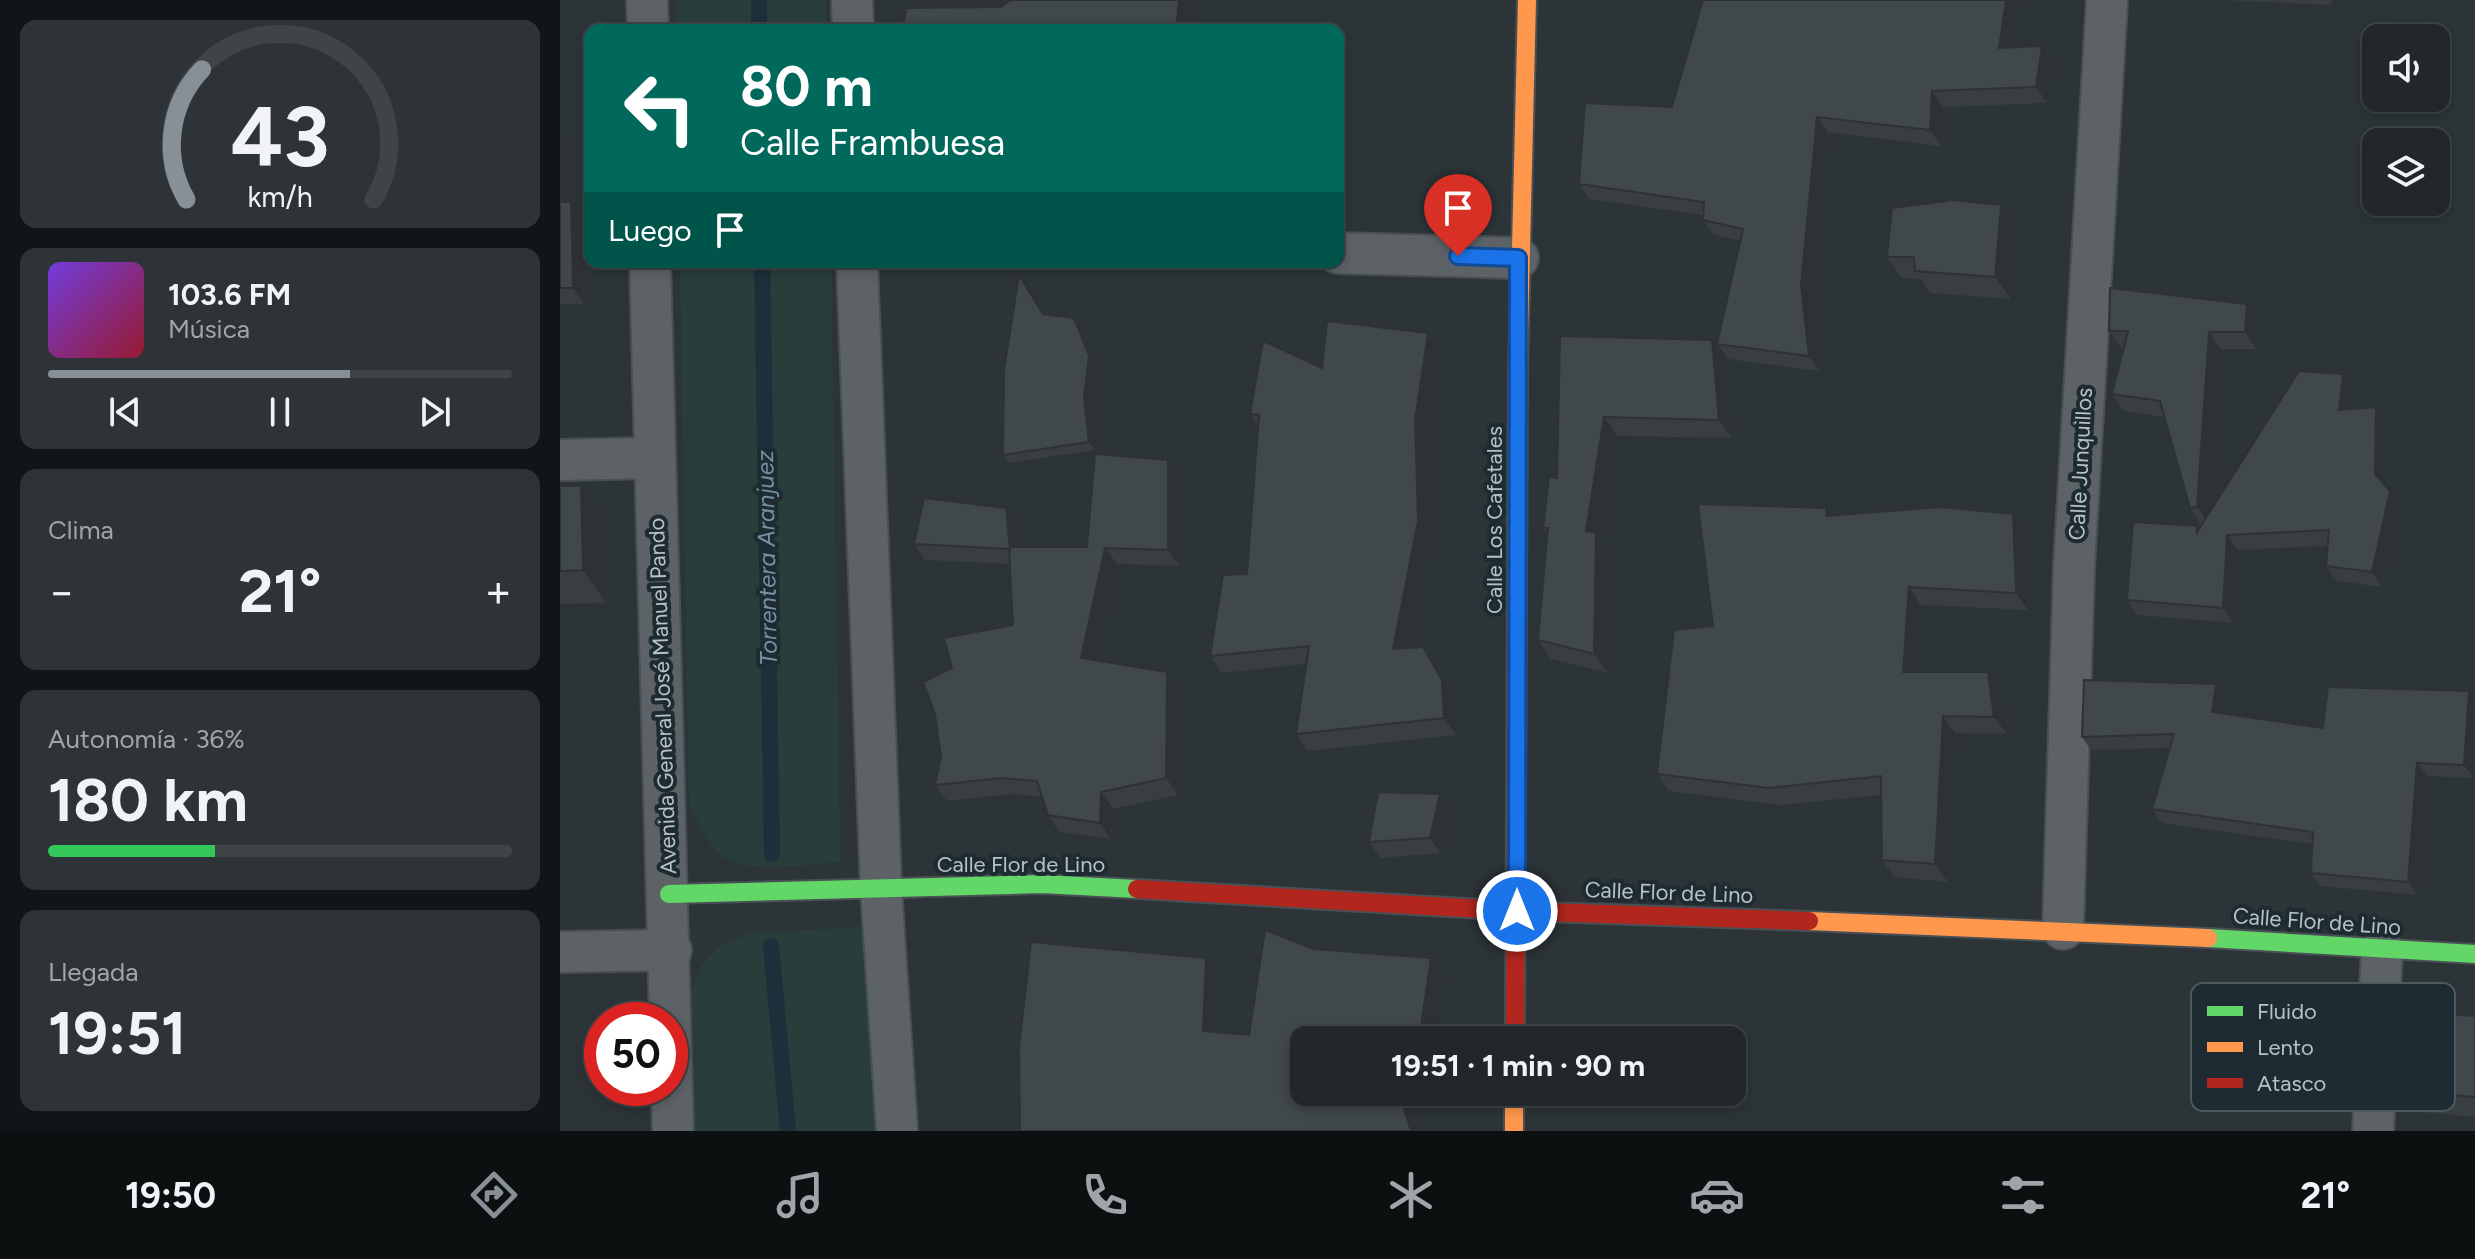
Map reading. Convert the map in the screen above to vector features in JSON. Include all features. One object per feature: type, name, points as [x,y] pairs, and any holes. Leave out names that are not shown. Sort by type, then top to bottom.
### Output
[{"type":"street","points":[[647,0],[648,24]]},
{"type":"street","points":[[852,0],[853,24]]},
{"type":"street","name":"Calle Los Cafetales","points":[[1515,1026],[1518,258],[1527,0]]},
{"type":"street","name":"Calle Junquillos","points":[[2063,929],[2074,567],[2107,0]]},
{"type":"street","points":[[1344,253],[1518,258]]},
{"type":"street","name":"Avenida General José Manuel Pando","points":[[650,268],[653,458],[671,950],[673,1131]]},
{"type":"street","points":[[857,268],[881,888],[897,1131]]},
{"type":"street","points":[[560,460],[653,458]]},
{"type":"street","name":"Calle Flor de Lino","points":[[669,894],[1042,884],[1517,911],[2063,929],[2475,954]]},
{"type":"street","points":[[560,952],[671,950]]},
{"type":"street","points":[[2380,983],[2382,950]]},
{"type":"street","points":[[1514,1106],[1514,1131]]},
{"type":"street","points":[[2373,1131],[2374,1111]]},
{"type":"green space","points":[[676,0],[826,0],[826,24],[676,24]]},
{"type":"green space","points":[[680,268],[831,268],[840,862],[771,867],[733,862],[711,845],[689,802]]},
{"type":"green space","points":[[903,925],[900,1131],[693,1131],[691,991],[701,966],[719,947],[748,933]]},
{"type":"building","points":[[1010,0],[1179,0],[1177,24],[904,24],[906,8],[1001,7]]},
{"type":"building","points":[[1703,0],[2006,0],[1999,48],[2042,46],[2036,87],[1932,91],[1930,130],[1817,117],[1801,285],[1809,356],[1717,344],[1743,229],[1703,220],[1704,202],[1579,184],[1585,103],[1672,107]]},
{"type":"building","points":[[1953,200],[2001,205],[1995,277],[1915,271],[1914,257],[1887,257],[1892,208]]},
{"type":"building","points":[[560,202],[571,202],[573,288],[560,288]]},
{"type":"building","points":[[1019,275],[1043,314],[1074,318],[1089,356],[1084,398],[1089,442],[1003,455],[1004,370]]},
{"type":"building","points":[[2110,288],[2247,304],[2245,332],[2209,332],[2197,507],[2190,508],[2160,401],[2112,394],[2128,331],[2109,331]]},
{"type":"building","points":[[1327,321],[1428,333],[1415,421],[1418,521],[1393,649],[1423,647],[1442,680],[1444,718],[1296,734],[1309,646],[1210,656],[1223,575],[1247,574],[1259,415],[1250,414],[1263,341],[1322,368]]},
{"type":"building","points":[[1560,336],[1712,340],[1719,420],[1604,417],[1586,531],[1596,532],[1594,654],[1538,640],[1548,528],[1543,528],[1549,477],[1557,478]]},
{"type":"building","points":[[2299,371],[2343,374],[2339,410],[2376,407],[2375,474],[2390,491],[2372,572],[2326,566],[2329,530],[2227,535],[2223,608],[2127,600],[2133,522],[2197,526],[2197,532]]},
{"type":"building","points":[[1095,454],[1168,460],[1168,550],[1105,548],[1081,658],[1167,672],[1166,778],[1101,792],[1100,823],[1048,815],[1037,781],[1001,778],[935,785],[941,757],[935,714],[923,682],[952,668],[944,638],[1013,625],[1009,547],[1087,547]]},
{"type":"building","points":[[560,486],[581,486],[583,570],[560,571]]},
{"type":"building","points":[[924,498],[1006,508],[1010,549],[914,544]]},
{"type":"building","points":[[1698,504],[1826,508],[1827,516],[1940,507],[2013,514],[2016,593],[1909,587],[1903,672],[1988,672],[1994,717],[1943,716],[1935,864],[1882,860],[1881,776],[1769,788],[1657,774],[1674,630],[1713,626]]},
{"type":"building","points":[[2084,680],[2216,684],[2212,712],[2323,728],[2328,687],[2469,691],[2464,765],[2417,763],[2408,882],[2311,873],[2313,832],[2152,809],[2174,734],[2082,737]]},
{"type":"building","points":[[1378,792],[1440,794],[1430,838],[1369,842]]},
{"type":"building","points":[[1265,930],[1314,949],[1431,958],[1421,1026],[1290,1026],[1290,1106],[1403,1106],[1411,1131],[1020,1131],[1019,1049],[1031,942],[1206,958],[1203,1031],[1249,1035]]},
{"type":"building","points":[[2455,1015],[2475,1016],[2475,1097],[2455,1095]]},
{"type":"waterway","name":"Torrentera Aranjuez","points":[[759,0],[759,24]]},
{"type":"waterway","name":"Torrentera Aranjuez","points":[[762,268],[772,854]]},
{"type":"waterway","name":"Torrentera Aranjuez","points":[[771,946],[788,1131]]},
{"type":"traffic: fast","points":[[669,894],[1042,884],[1137,889]]},
{"type":"traffic: fast","points":[[2208,938],[2475,954]]},
{"type":"traffic: slow","points":[[1518,373],[1527,0]]},
{"type":"traffic: slow","points":[[1809,921],[2208,938]]},
{"type":"traffic: slow","points":[[1514,1106],[1514,1131]]},
{"type":"traffic: jam","points":[[1515,1026],[1518,373]]},
{"type":"traffic: jam","points":[[1137,889],[1517,911],[1809,921]]},
{"type":"route","points":[[1458,256],[1518,258],[1517,911]]}]
